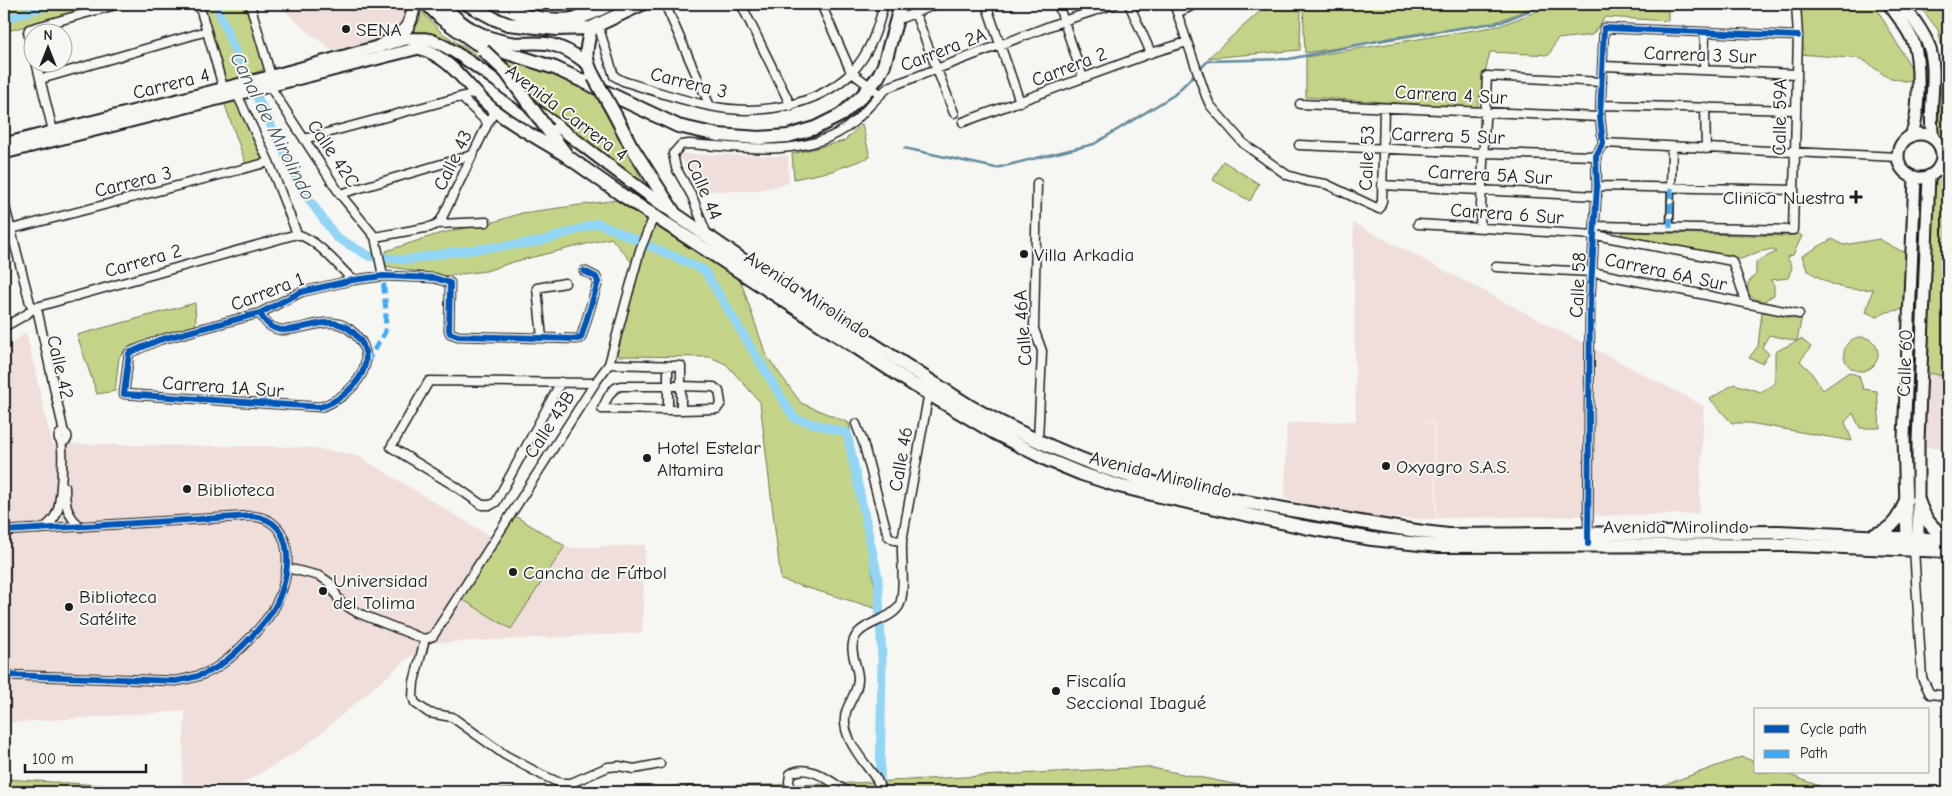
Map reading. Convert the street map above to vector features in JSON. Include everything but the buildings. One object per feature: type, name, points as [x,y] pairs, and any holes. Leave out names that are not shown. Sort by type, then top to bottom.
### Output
[{"type":"main road","points":[[378,47],[397,37],[406,29],[412,19],[414,4]]},
{"type":"main road","points":[[444,4],[465,24],[491,38],[513,43],[550,44],[575,54],[586,63]]},
{"type":"main road","points":[[467,4],[508,24],[557,29],[594,27],[642,4]]},
{"type":"main road","points":[[571,4],[596,11]]},
{"type":"main road","points":[[499,5],[523,13],[558,19],[578,18],[610,4]]},
{"type":"main road","points":[[429,5],[440,18],[480,47],[555,68],[678,126],[693,131],[718,135],[773,138],[803,133],[829,122],[875,91],[901,4]]},
{"type":"main road","points":[[1888,4],[1914,43],[1918,58],[1916,122],[1910,137],[1901,145],[1898,157],[1903,170],[1915,177],[1929,176],[1945,161],[1940,147],[1933,138],[1930,125],[1932,68],[1929,46],[1902,4]]},
{"type":"main road","points":[[586,63],[587,43],[594,27]]},
{"type":"main road","name":"Carrera 4","points":[[266,81],[406,39],[435,41]]},
{"type":"main road","name":"Avenida Carrera 4","points":[[435,41],[476,67],[542,114],[623,178],[675,214]]},
{"type":"main road","name":"Avenida Mirolindo","points":[[480,47],[506,72],[568,157],[654,216],[884,365],[1038,441],[1103,467],[1151,482],[1268,506],[1416,532],[1448,535],[1791,545],[1913,542],[1948,539]]},
{"type":"main road","name":"Carrera 4","points":[[4,144],[235,88],[419,48]]},
{"type":"main road","name":"Avenida Carrera 4","points":[[419,48],[430,52],[451,65],[475,93],[496,111],[568,157]]},
{"type":"main road","name":"Avenida Mirolindo","points":[[586,63],[630,144],[675,214],[994,433],[1048,460],[1082,474],[1118,486],[1304,527],[1411,544],[1439,546],[1588,538],[1779,532],[1869,535],[1913,542],[1948,551]]},
{"type":"main road","name":"Carrera 4","points":[[4,153],[235,88]]},
{"type":"main road","points":[[1910,137],[1922,134],[1933,138]]},
{"type":"main road","name":"Calle 60","points":[[1912,500],[1918,441],[1929,176]]},
{"type":"main road","name":"Calle 60","points":[[1913,542],[1912,500],[1904,446],[1915,177]]},
{"type":"main road","points":[[1869,535],[1886,531],[1912,500],[1925,519],[1948,539]]},
{"type":"street","points":[[51,22],[118,4]]},
{"type":"street","points":[[199,4],[207,32],[269,162],[297,234],[308,237],[352,280]]},
{"type":"street","name":"Calle 42C","points":[[250,4],[266,81],[340,194],[376,240]]},
{"type":"street","points":[[665,4],[710,106]]},
{"type":"street","points":[[741,4],[791,106]]},
{"type":"street","points":[[821,4],[851,72],[875,91]]},
{"type":"street","name":"Carrera 3","points":[[594,27],[614,76],[622,81],[710,106],[732,110],[791,106],[818,96],[851,72],[872,41],[884,4]]},
{"type":"street","points":[[897,20],[937,4]]},
{"type":"street","points":[[986,4],[1020,102]]},
{"type":"street","points":[[1058,4],[1083,78]]},
{"type":"street","name":"Carrera 2A","points":[[673,154],[681,145],[689,144],[762,149],[790,147],[816,142],[838,133],[861,116],[875,91],[1063,21],[1115,4]]},
{"type":"street","points":[[1129,4],[1152,53]]},
{"type":"street","points":[[1174,4],[1187,42]]},
{"type":"street","points":[[1177,13],[1196,4]]},
{"type":"street","name":"Calle 59A","points":[[1793,230],[1798,36],[1796,4]]},
{"type":"street","points":[[915,12],[954,113]]},
{"type":"street","points":[[1596,156],[1603,143],[1600,117],[1604,28],[1798,36]]},
{"type":"street","points":[[40,79],[207,32]]},
{"type":"street","points":[[1704,70],[1705,33]]},
{"type":"street","name":"Carrera 2","points":[[963,122],[1187,42]]},
{"type":"street","name":"Calle 53","points":[[1187,42],[1210,105],[1244,144],[1287,175],[1326,184],[1379,209],[1382,185],[1384,108]]},
{"type":"street","name":"Carrera 3 Sur","points":[[1602,66],[1797,74]]},
{"type":"street","points":[[38,72],[53,131]]},
{"type":"street","points":[[1480,228],[1487,76],[1602,82]]},
{"type":"street","points":[[304,139],[475,93]]},
{"type":"street","points":[[461,98],[488,123]]},
{"type":"street","name":"Carrera 4 Sur","points":[[1300,104],[1600,117]]},
{"type":"street","points":[[1601,105],[1796,110]]},
{"type":"street","points":[[1704,108],[1706,149]]},
{"type":"street","name":"Calle 43","points":[[437,224],[441,220],[488,123],[496,111]]},
{"type":"street","points":[[1603,143],[1672,148],[1898,157]]},
{"type":"street","name":"Carrera 5 Sur","points":[[1299,145],[1596,156]]},
{"type":"street","points":[[1670,228],[1672,148]]},
{"type":"street","name":"Calle 44","points":[[673,154],[676,168],[692,196],[707,236]]},
{"type":"street","points":[[340,194],[472,155]]},
{"type":"street","name":"Calle 58","points":[[1588,538],[1590,302],[1597,196],[1596,156]]},
{"type":"street","name":"Carrera 3","points":[[7,230],[269,162]]},
{"type":"street","name":"Calle 46A","points":[[1037,184],[1034,329],[1042,351],[1038,441]]},
{"type":"street","name":"Carrera 5A Sur","points":[[1382,185],[1597,196]]},
{"type":"street","points":[[1597,186],[1793,190]]},
{"type":"street","name":"Calle 42","points":[[4,203],[7,230],[30,303],[38,313],[62,437],[65,504],[71,517],[81,527]]},
{"type":"street","name":"Calle 43B","points":[[425,639],[435,633],[609,364],[640,250],[654,216]]},
{"type":"street","points":[[383,276],[376,240],[437,224],[486,222]]},
{"type":"street","name":"Carrera 6 Sur","points":[[1418,224],[1480,228],[1595,230],[1670,228],[1793,230]]},
{"type":"street","points":[[1595,230],[1732,261],[1747,304]]},
{"type":"street","name":"Carrera 2","points":[[4,327],[27,314],[33,308],[297,234]]},
{"type":"street","name":"Carrera 6A Sur","points":[[1496,267],[1592,272],[1799,314]]},
{"type":"street","points":[[565,283],[538,288],[542,338],[581,338],[598,282],[596,277],[584,271]]},
{"type":"street","name":"Carrera 1","points":[[124,394],[129,353],[159,340],[260,313],[301,292],[352,280],[383,276],[435,278],[450,282],[449,330],[453,335],[542,338]]},
{"type":"street","name":"Carrera 1A Sur","points":[[124,394],[320,407],[342,398],[364,372],[366,364],[365,349],[360,338],[348,328],[334,323],[322,323],[284,331],[274,329],[264,321],[260,313]]},
{"type":"street","points":[[609,364],[681,366],[681,410]]},
{"type":"street","points":[[668,366],[668,410]]},
{"type":"street","points":[[561,382],[496,502],[491,505],[482,504],[391,447],[429,381],[561,382],[595,383]]},
{"type":"street","points":[[618,386],[681,386],[714,387],[719,391],[721,403],[719,408],[714,410],[602,409],[612,390],[618,386]]},
{"type":"street","name":"Calle 46","points":[[878,792],[879,785],[877,780],[849,738],[844,724],[846,711],[856,691],[858,678],[852,644],[858,633],[887,616],[898,607],[902,596],[902,541],[931,389]]},
{"type":"street","points":[[856,424],[863,442],[888,536],[894,540],[902,541]]},
{"type":"street","name":"Calle 42","points":[[42,529],[54,518],[59,504],[62,437]]},
{"type":"street","points":[[4,531],[252,516],[266,518],[273,523],[284,539],[287,548],[287,568],[277,602],[266,619],[228,659],[212,670],[195,678],[176,681],[4,674]]},
{"type":"street","name":"Calle 60","points":[[1913,542],[1922,678],[1930,694],[1948,696]]},
{"type":"street","points":[[287,568],[316,574],[330,583],[340,602],[363,616],[425,639],[414,682],[413,697],[415,703],[429,713],[452,717],[505,755],[542,775],[560,783],[571,783],[608,767],[620,766],[629,770],[660,764]]},
{"type":"street","points":[[792,792],[789,782],[790,774],[797,770],[808,770],[847,792]]},
{"type":"shaded area","name":"SENA","points":[[278,4],[411,4],[401,27],[392,25],[383,32],[388,40],[339,52],[331,49],[309,33]]},
{"type":"shaded area","points":[[679,154],[788,156],[789,183],[755,191],[697,191]]},
{"type":"shaded area","points":[[1353,223],[1704,406],[1699,514],[1437,518],[1434,422],[1410,422],[1433,423],[1436,519],[1347,517],[1285,498],[1287,423],[1356,421]]},
{"type":"shaded area","name":"Universidad del Tolima","points":[[26,332],[52,444],[304,447],[343,453],[360,457],[498,541],[515,516],[566,548],[645,545],[642,633],[433,643],[424,645],[302,749],[241,784],[182,784],[185,711],[4,723],[4,350]]},
{"type":"shaded area","points":[[1925,372],[1948,377],[1948,451],[1923,446]]},
{"type":"green space","points":[[4,4],[106,4],[40,22],[22,22],[22,27],[4,32]]},
{"type":"green space","points":[[198,4],[249,4],[264,69],[222,86]]},
{"type":"green space","points":[[1268,4],[1301,4],[1300,50],[1208,58]]},
{"type":"green space","points":[[1303,4],[1542,4],[1490,24],[1305,53]]},
{"type":"green space","points":[[1556,4],[1608,4],[1607,6],[1668,11],[1668,21],[1605,17],[1592,35],[1557,39],[1549,55],[1490,52],[1477,108],[1306,97],[1306,57],[1499,26]]},
{"type":"green space","points":[[1797,4],[1874,4],[1912,69],[1914,83],[1887,77],[1862,59],[1799,54]]},
{"type":"green space","points":[[1918,4],[1948,4],[1948,155],[1938,132],[1943,52],[1938,30]]},
{"type":"green space","points":[[421,11],[442,33],[475,54],[495,79],[438,38],[409,37],[420,20]]},
{"type":"green space","points":[[495,57],[547,72],[595,94],[647,189],[540,108]]},
{"type":"green space","points":[[236,94],[268,161],[247,167],[222,97]]},
{"type":"green space","points":[[862,124],[870,157],[832,171],[794,179],[792,154],[844,141]]},
{"type":"green space","points":[[1223,161],[1259,184],[1250,201],[1213,180]]},
{"type":"green space","points":[[1944,164],[1948,165],[1948,377],[1925,372],[1932,178],[1939,173]]},
{"type":"green space","points":[[617,200],[739,276],[766,355],[801,403],[849,423],[878,609],[781,580],[760,402],[726,364],[710,357],[618,356],[634,265],[611,238],[513,262],[486,271],[444,276],[385,266],[386,251],[438,234],[497,221],[522,213]]},
{"type":"green space","points":[[1621,232],[1786,236],[1799,234],[1802,236],[1793,255],[1787,257],[1792,267],[1788,278],[1770,280],[1774,285],[1774,295],[1762,302],[1747,294],[1748,283],[1756,274],[1756,262],[1776,252],[1773,249],[1758,252],[1741,259],[1621,236]]},
{"type":"green space","points":[[1832,239],[1844,245],[1879,239],[1901,251],[1909,253],[1904,309],[1887,312],[1877,317],[1866,312],[1873,289],[1853,289],[1831,284],[1807,270],[1802,256]]},
{"type":"green space","points":[[195,303],[196,325],[130,346],[119,357],[115,391],[97,394],[77,335]]},
{"type":"green space","points":[[1762,312],[1802,316],[1797,341],[1769,335],[1762,347],[1769,354],[1762,363],[1749,358],[1758,346]]},
{"type":"green space","points":[[1861,337],[1868,338],[1873,342],[1877,347],[1877,361],[1873,366],[1868,370],[1861,371],[1854,370],[1849,366],[1845,361],[1844,354],[1845,347],[1849,342],[1854,338]]},
{"type":"green space","points":[[1801,339],[1811,347],[1800,361],[1810,371],[1823,390],[1849,372],[1859,376],[1863,389],[1877,391],[1880,428],[1860,428],[1853,413],[1845,422],[1852,441],[1749,423],[1732,423],[1710,399],[1734,384],[1761,392],[1775,383],[1775,352]]},
{"type":"green space","name":"Cancha de Fútbol","points":[[515,516],[565,546],[511,629],[460,598]]},
{"type":"green space","points":[[1742,757],[1754,761],[1754,774],[1787,774],[1835,792],[1644,792]]},
{"type":"green space","points":[[1147,767],[1275,792],[283,792],[835,784]]},
{"type":"green space","points":[[4,779],[215,792],[4,792]]},
{"type":"waterway","name":"Canal de Mirolindo","points":[[4,16],[11,17],[53,4]]},
{"type":"waterway","name":"Canal de Mirolindo","points":[[216,4],[235,52],[303,191],[336,237],[369,256],[406,260],[446,253],[538,242],[598,223],[704,270],[794,418],[847,433],[878,578],[882,659],[880,788]]},
{"type":"waterway","points":[[1199,70],[1208,61],[1289,59],[1392,38],[1501,22],[1545,4]]},
{"type":"waterway","points":[[904,148],[996,168],[1094,144],[1174,95],[1195,74]]},
{"type":"marked path","points":[[1670,228],[1671,188]]},
{"type":"marked path","points":[[366,363],[385,332],[386,313],[383,276]]},
{"type":"cycle path","points":[[1588,544],[1590,303],[1597,186],[1596,156],[1603,143],[1600,117],[1604,28],[1798,36]]},
{"type":"cycle path","points":[[260,313],[268,324],[278,329],[289,330],[326,323],[338,324],[349,329],[360,340],[365,352],[365,363],[361,375],[344,395],[320,407],[124,394],[129,353],[159,340],[260,313],[301,292],[353,280],[383,276],[435,278],[450,283],[449,330],[450,333],[458,336],[581,338],[598,282],[596,277],[584,271]]},
{"type":"cycle path","points":[[4,531],[252,516],[267,520],[278,528],[284,540],[287,553],[284,583],[279,598],[269,616],[235,653],[218,667],[206,673],[176,681],[4,675]]},
{"type":"place","name":"SENA","points":[[346,29]]},
{"type":"place","name":"Clinica Nuestra","points":[[1856,197]]},
{"type":"place","name":"Villa Arkadia","points":[[1024,254]]},
{"type":"place","name":"Hotel Estelar Altamira","points":[[647,458]]},
{"type":"place","name":"Oxyagro S.A.S.","points":[[1386,466]]},
{"type":"place","name":"Biblioteca","points":[[187,489]]},
{"type":"place","name":"Cancha de Fútbol","points":[[513,572]]},
{"type":"place","name":"Universidad del Tolima","points":[[323,591]]},
{"type":"place","name":"Biblioteca Satélite","points":[[69,607]]},
{"type":"place","name":"Fiscalía Seccional Ibagué","points":[[1056,691]]}]
